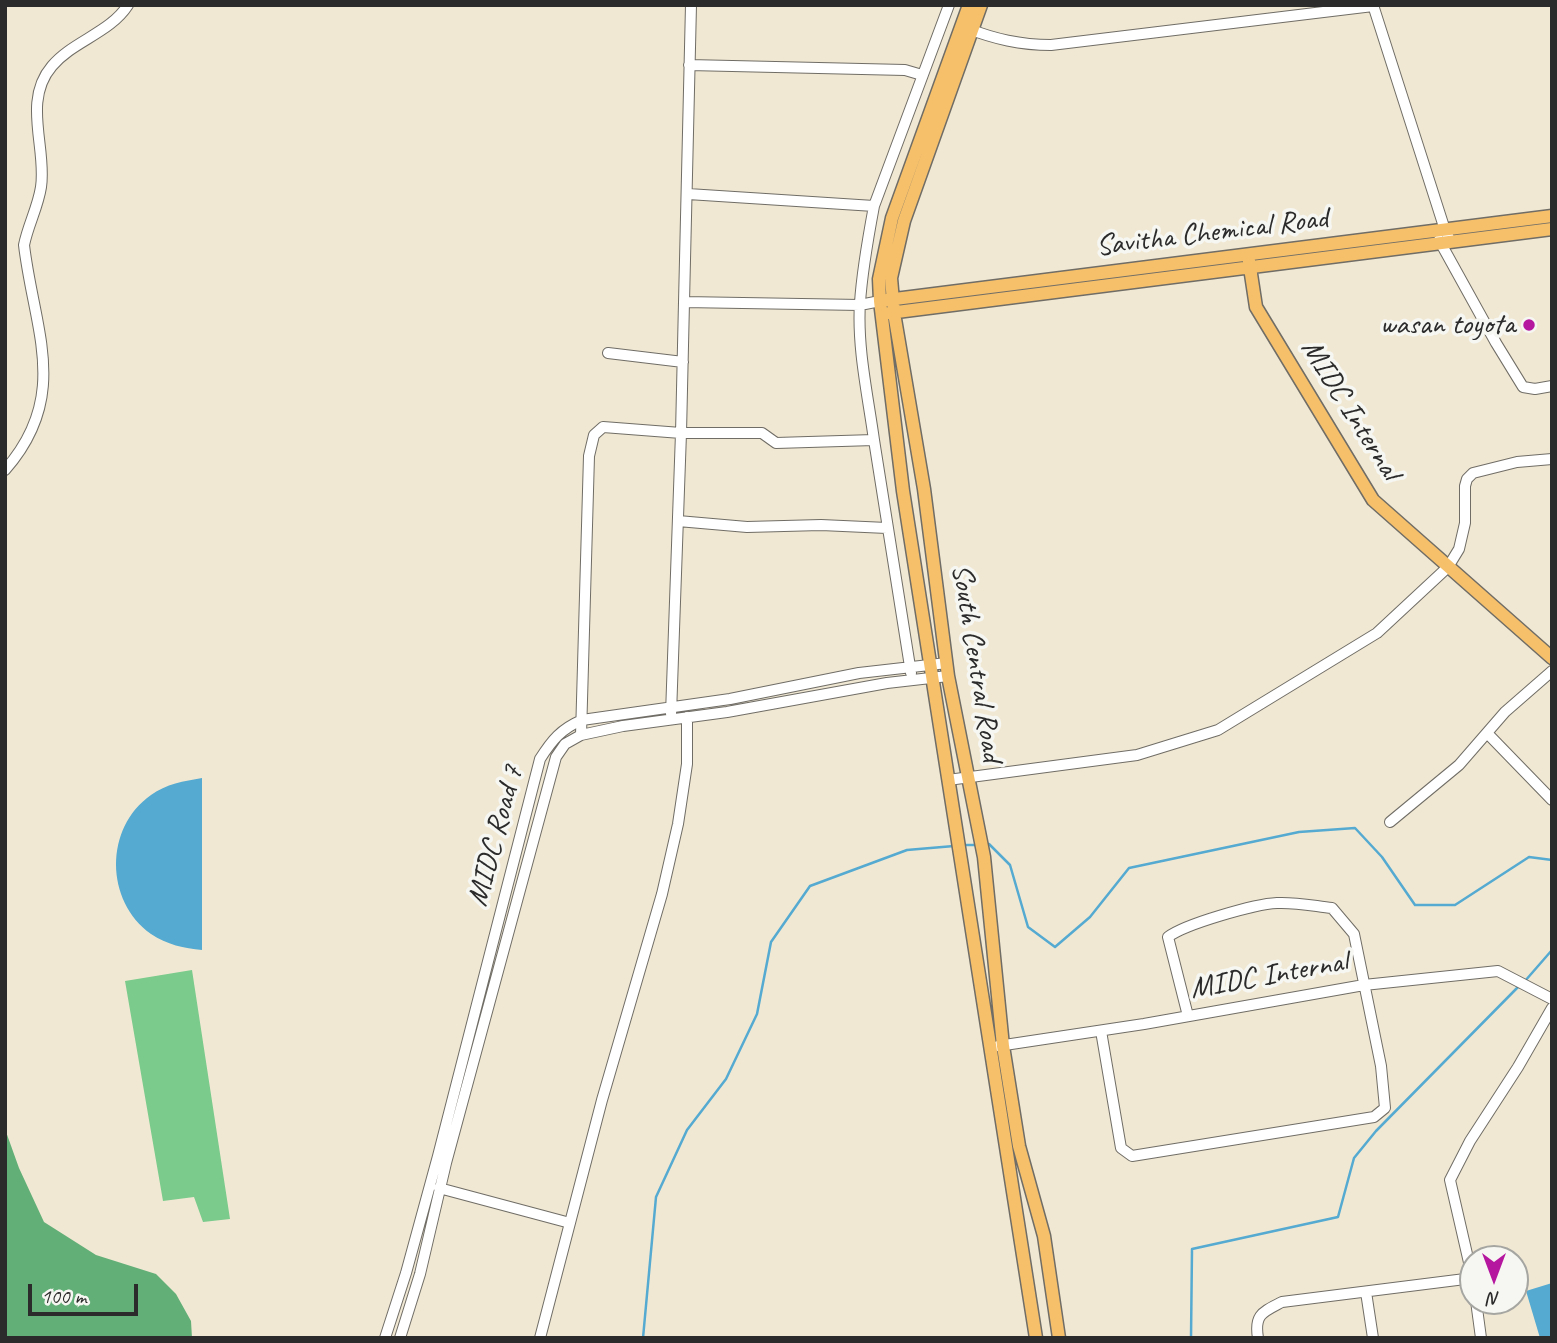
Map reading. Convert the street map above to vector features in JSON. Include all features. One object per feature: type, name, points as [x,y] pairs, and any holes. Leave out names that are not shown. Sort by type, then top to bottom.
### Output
[{"type":"main road","name":"South Central Road","points":[[967,29],[969,5]]},
{"type":"main road","name":"South Central Road","points":[[981,5],[967,29],[892,218],[878,279],[887,307],[924,489],[947,669],[981,844],[997,1046],[1036,1338]]},
{"type":"main road","name":"Savitha Chemical Road","points":[[1249,261],[1439,230],[1552,216]]},
{"type":"main road","name":"Savitha Chemical Road","points":[[887,307],[1249,261],[1552,229]]},
{"type":"main road","name":"MIDC Internal","points":[[1249,261],[1256,307],[1373,500],[1552,658]]},
{"type":"main road","name":"South Central Road","points":[[887,307],[903,491],[948,780],[997,1046],[1019,1146],[1044,1236],[1059,1338]]},
{"type":"street","points":[[5,470],[21,452],[27,440],[38,416],[45,387],[45,363],[24,245],[41,190],[42,172],[36,128],[43,82],[54,64],[116,20],[128,5]]},
{"type":"street","points":[[671,720],[688,194],[691,5]]},
{"type":"street","points":[[912,680],[874,440],[862,350],[860,305],[874,206],[949,5]]},
{"type":"street","points":[[967,29],[1020,45],[1051,45],[1373,6],[1439,230],[1523,387],[1535,389],[1552,386]]},
{"type":"street","points":[[689,65],[905,70],[922,75]]},
{"type":"street","points":[[688,194],[874,206]]},
{"type":"street","points":[[684,302],[887,307]]},
{"type":"street","points":[[608,353],[683,362]]},
{"type":"street","points":[[874,440],[776,443],[762,433],[681,433],[603,427],[594,435],[589,456],[581,735],[623,726],[934,678],[947,669]]},
{"type":"street","points":[[948,780],[1137,755],[1218,730],[1377,633],[1448,567],[1460,549],[1465,523],[1465,486],[1473,473],[1517,462],[1552,460]]},
{"type":"street","points":[[678,521],[747,527],[821,525],[887,528]]},
{"type":"street","name":"MIDC Road 7","points":[[385,1338],[406,1273],[540,759],[554,737],[568,726],[582,720],[730,699],[859,673],[932,664],[947,669]]},
{"type":"street","points":[[1390,822],[1459,765],[1505,712],[1552,671]]},
{"type":"street","points":[[540,1338],[602,1100],[662,894],[678,824],[687,764],[687,717]]},
{"type":"street","points":[[1487,733],[1552,800]]},
{"type":"street","name":"MIDC Road 7","points":[[400,1338],[420,1274],[439,1188],[556,757],[565,744],[581,735]]},
{"type":"street","points":[[529,808],[540,812]]},
{"type":"street","points":[[1101,1031],[1122,1148],[1132,1156],[1374,1117],[1385,1108],[1381,1066],[1354,934],[1332,908],[1276,903],[1177,930],[1168,937],[1188,1016]]},
{"type":"street","name":"MIDC Internal","points":[[997,1046],[1101,1031],[1364,985],[1498,971],[1552,999]]},
{"type":"street","points":[[1465,1245],[1450,1180],[1463,1153],[1552,1008]]},
{"type":"street","points":[[468,1041],[480,1043]]},
{"type":"street","points":[[439,1188],[570,1223]]},
{"type":"street","points":[[406,1273],[420,1274]]},
{"type":"street","points":[[1258,1338],[1256,1325],[1260,1314],[1282,1302],[1459,1281]]},
{"type":"street","points":[[1366,1292],[1373,1338]]},
{"type":"street","points":[[1478,1315],[1481,1338]]},
{"type":"green space","points":[[192,970],[230,1219],[203,1222],[194,1197],[163,1201],[125,981]]},
{"type":"green space","points":[[5,1129],[19,1168],[44,1222],[96,1255],[156,1274],[176,1294],[191,1321],[192,1338],[5,1338]]},
{"type":"water","points":[[202,778],[202,950],[163,941],[136,920],[125,903],[118,884],[116,864],[118,845],[125,826],[136,809],[163,788]]},
{"type":"water","points":[[1552,1283],[1552,1338],[1540,1338],[1529,1301],[1529,1290]]},
{"type":"waterway","points":[[985,844],[989,844],[1010,865],[1028,927],[1055,947],[1090,917],[1129,868],[1299,832],[1355,828],[1382,857],[1415,905],[1455,905],[1529,857],[1552,860]]},
{"type":"waterway","points":[[964,845],[979,845]]},
{"type":"waterway","points":[[643,1338],[656,1197],[687,1130],[726,1079],[757,1014],[771,942],[810,886],[907,850],[954,846]]},
{"type":"waterway","points":[[1525,981],[1552,950]]},
{"type":"waterway","points":[[1191,1338],[1192,1249],[1338,1217],[1354,1158],[1376,1131],[1520,985]]},
{"type":"place","name":"wasan toyota","points":[[1529,325]]}]
